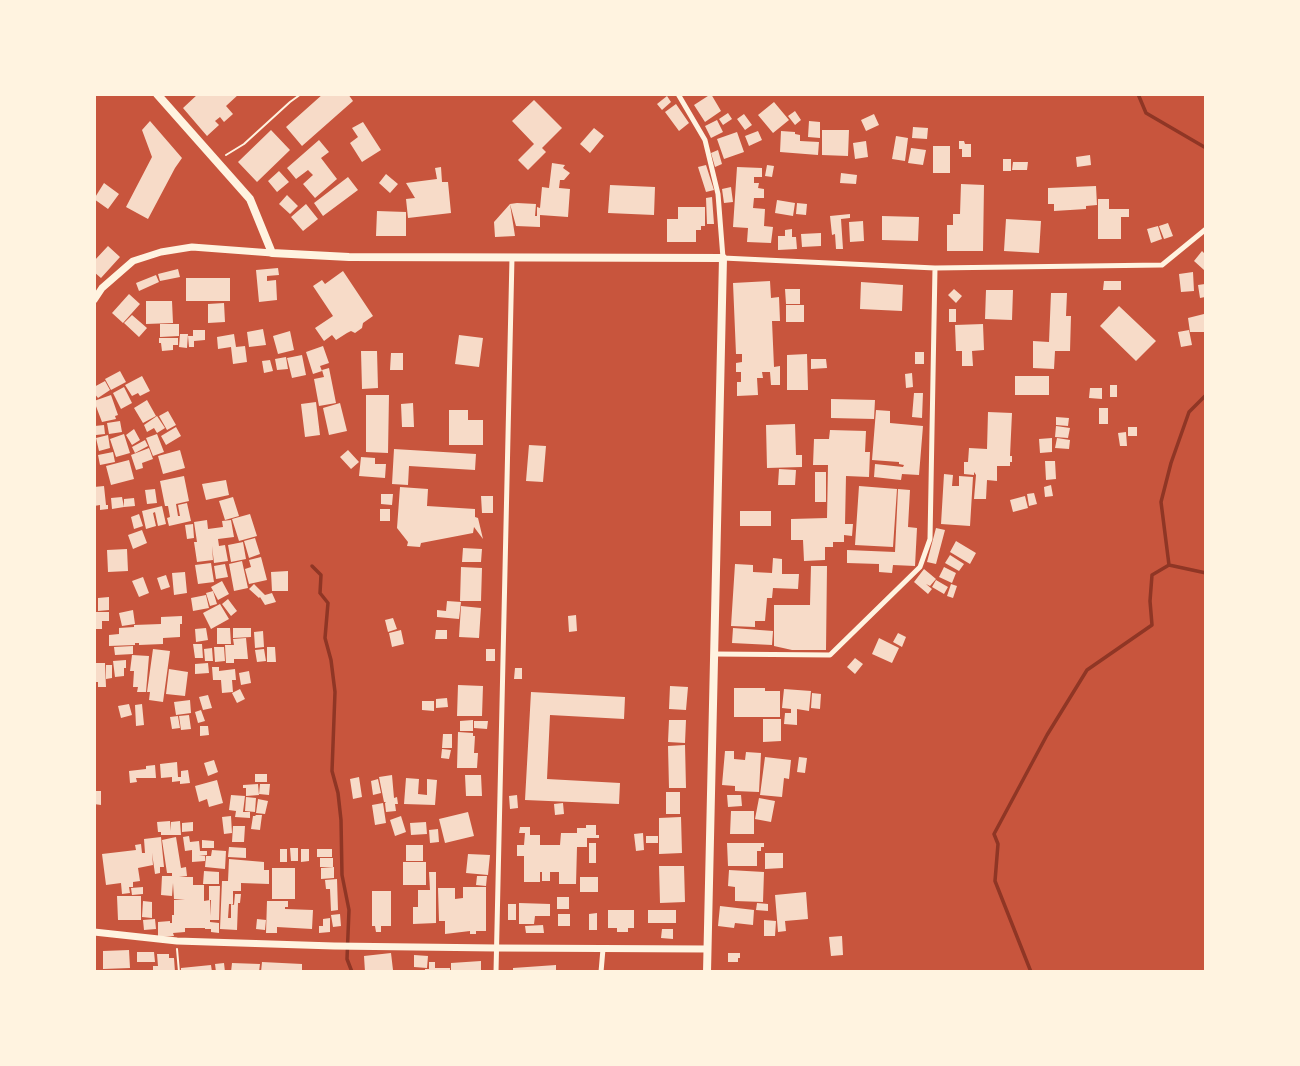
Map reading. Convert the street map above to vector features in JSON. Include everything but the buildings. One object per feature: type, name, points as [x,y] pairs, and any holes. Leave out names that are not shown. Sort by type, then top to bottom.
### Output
[{"type":"main road","points":[[157,94],[250,199],[272,253],[349,257],[723,258],[707,971]]},
{"type":"street","points":[[678,94],[705,140],[718,194],[723,258],[935,268],[1162,265],[1206,229]]},
{"type":"street","points":[[94,300],[102,288],[133,261],[161,252],[192,247],[272,253]]},
{"type":"street","points":[[496,971],[512,257]]},
{"type":"street","points":[[715,654],[830,655],[920,567],[930,539],[935,268]]},
{"type":"street","points":[[94,932],[177,941],[334,946],[708,949]]},
{"type":"street","points":[[601,971],[603,949]]},
{"type":"path","points":[[216,160],[244,144],[301,94]]},
{"type":"path","points":[[177,941],[179,971]]},
{"type":"waterway","points":[[1138,94],[1146,113],[1206,148]]},
{"type":"waterway","points":[[1031,972],[995,881],[998,844],[994,834],[1047,735],[1087,670],[1152,625],[1152,575],[1169,565],[1161,502],[1189,412],[1206,395]]},
{"type":"waterway","points":[[1169,565],[1206,573]]},
{"type":"waterway","points":[[312,566],[321,575],[320,593],[328,603],[325,638],[335,692],[332,771],[341,820],[342,875],[349,910],[347,959],[352,972]]}]
